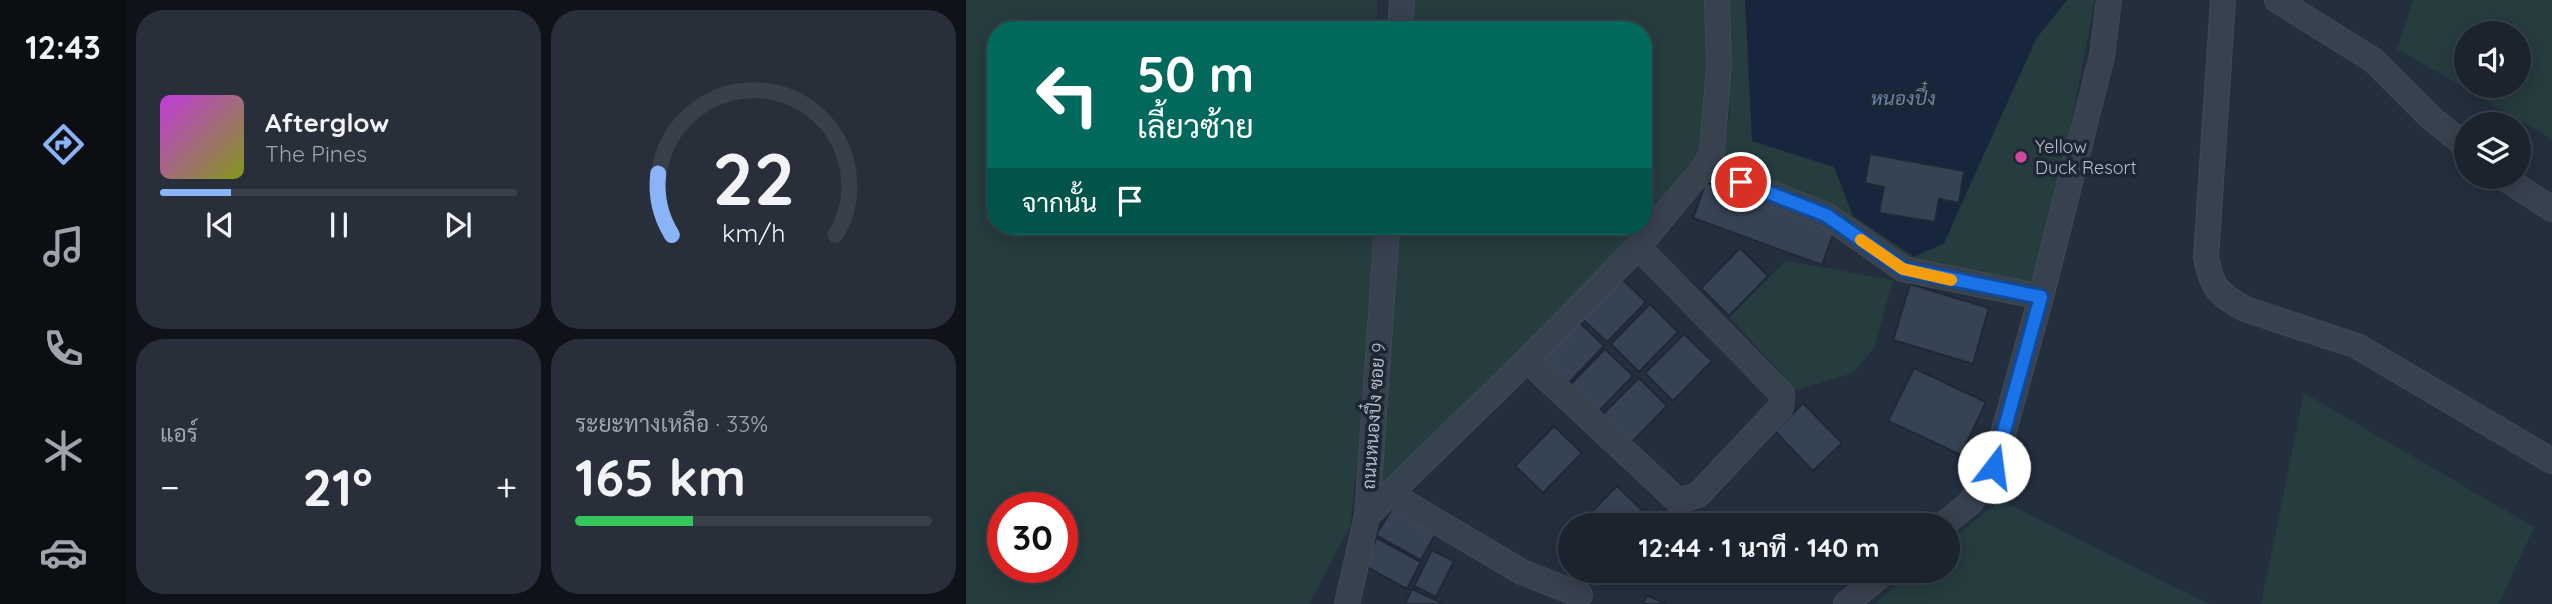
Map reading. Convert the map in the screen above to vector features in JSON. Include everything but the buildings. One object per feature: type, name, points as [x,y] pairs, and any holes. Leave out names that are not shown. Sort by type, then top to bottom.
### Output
[{"type":"street","points":[[1401,21],[1402,0]]},
{"type":"street","points":[[1652,230],[1706,166],[1712,152],[1719,66],[1717,0]]},
{"type":"street","points":[[1958,513],[1970,503],[1994,467],[2041,297],[2102,56],[2109,0]]},
{"type":"street","points":[[2223,0],[2206,257],[2211,283],[2229,301],[2245,309],[2357,346],[2552,461]]},
{"type":"street","points":[[2277,0],[2373,60],[2430,117],[2454,136]]},
{"type":"street","points":[[1706,166],[1826,215],[1903,269],[2041,297]]},
{"type":"street","points":[[2521,189],[2552,209]]},
{"type":"street","name":"ถนนหนองปึ๋ง ซอย 9","points":[[1347,604],[1367,516],[1386,235]]},
{"type":"street","points":[[1367,516],[1527,360],[1648,235]]},
{"type":"street","points":[[1527,360],[1678,501],[1698,495],[1781,407],[1782,394],[1638,247]]},
{"type":"street","points":[[1390,494],[1522,572],[1580,595]]},
{"type":"street","points":[[1846,604],[1871,583]]},
{"type":"green space","points":[[966,0],[1377,0],[1377,21],[987,21],[987,235],[1375,235],[1366,391],[1350,527],[1309,604],[966,604]]},
{"type":"green space","points":[[1402,0],[1712,0],[1706,165],[1652,221],[1652,21],[1401,21]]},
{"type":"green space","name":"หนองปึ๋ง","points":[[1724,0],[2095,0],[2066,151],[2028,296],[1903,269],[1722,165],[1730,109]]},
{"type":"green space","points":[[2413,0],[2552,0],[2552,139],[2531,127],[2531,112],[2506,112],[2481,98],[2531,98],[2531,21],[2454,21],[2454,82],[2397,49]]},
{"type":"green space","points":[[1386,235],[1638,235],[1367,516]]},
{"type":"green space","points":[[1786,261],[1893,280],[1874,348],[1853,373],[1796,390],[1729,316]]},
{"type":"green space","points":[[2304,393],[2534,527],[2499,604],[2261,604]]},
{"type":"green space","points":[[2000,500],[2209,604],[1874,604],[1899,583],[1960,583],[1960,533]]},
{"type":"water","name":"หนองปึ๋ง","points":[[1745,0],[2067,0],[2036,39],[1944,243],[1914,257],[1853,216],[1834,167],[1752,141]]},
{"type":"slow traffic","points":[[1861,240],[1903,269],[1951,280]]},
{"type":"place","name":"Yellow Duck Resort","points":[[2021,157]]},
{"type":"route","points":[[1741,182],[1826,215],[1903,269],[2041,297],[1994,467]]}]
